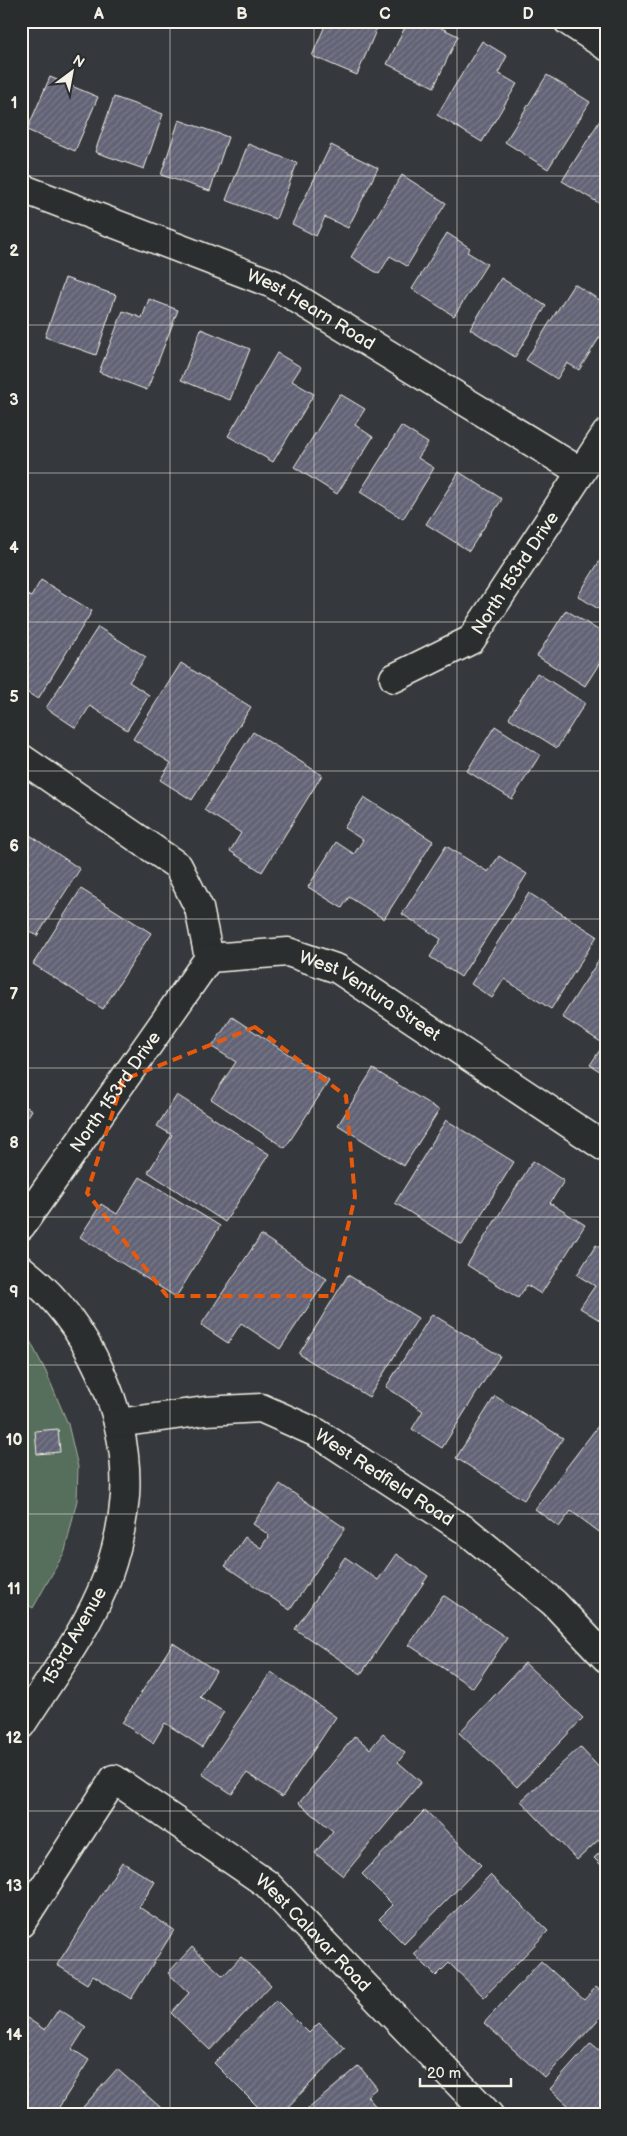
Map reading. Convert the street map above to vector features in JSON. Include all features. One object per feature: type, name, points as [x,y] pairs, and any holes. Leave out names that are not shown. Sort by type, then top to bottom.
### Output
[{"type":"street","points":[[568,21],[606,46]]},
{"type":"street","name":"West Hearn Road","points":[[21,188],[273,284],[581,472]]},
{"type":"street","name":"North 153rd Drive","points":[[394,678],[471,640],[606,434]]},
{"type":"street","points":[[21,758],[178,866],[199,908],[209,958]]},
{"type":"street","name":"West Ventura Street","points":[[209,958],[288,952],[338,969],[606,1148]]},
{"type":"street","name":"North 153rd Drive","points":[[21,1226],[209,958]]},
{"type":"street","name":"153rd Avenue","points":[[21,1270],[50,1296],[77,1331],[100,1373],[118,1423],[123,1460],[124,1496],[113,1559],[95,1607],[21,1725]]},
{"type":"street","name":"West Redfield Road","points":[[118,1423],[205,1411],[261,1408],[318,1433],[468,1532],[554,1603],[606,1658]]},
{"type":"street","name":"West Calavar Road","points":[[21,1923],[114,1779],[267,1884],[489,2115]]},
{"type":"path","points":[[21,1444],[23,1454],[21,1470]]},
{"type":"highlighted area","points":[[255,1027],[346,1096],[355,1197],[331,1296],[167,1296],[87,1193],[123,1080]]},
{"type":"green space","points":[[21,1329],[27,1335],[46,1372],[68,1424],[78,1467],[77,1500],[65,1551],[33,1608],[21,1601]]},
{"type":"building","points":[[327,21],[380,21],[357,75],[312,56]]},
{"type":"building","points":[[408,21],[427,21],[458,36],[434,87],[387,64]]},
{"type":"building","points":[[482,41],[507,56],[498,73],[517,84],[482,142],[437,115]]},
{"type":"building","points":[[547,75],[590,102],[548,169],[505,142]]},
{"type":"building","points":[[50,77],[98,97],[75,151],[27,130]]},
{"type":"building","points":[[114,97],[163,114],[144,169],[95,152]]},
{"type":"building","points":[[604,114],[606,115],[606,199],[602,205],[562,181]]},
{"type":"building","points":[[179,120],[228,137],[210,191],[161,175]]},
{"type":"building","points":[[248,144],[297,163],[276,219],[226,200]]},
{"type":"building","points":[[331,145],[378,168],[348,228],[325,217],[316,236],[292,224]]},
{"type":"building","points":[[402,175],[446,203],[407,266],[390,256],[379,274],[351,257]]},
{"type":"building","points":[[447,233],[470,248],[467,252],[487,264],[454,316],[412,289]]},
{"type":"building","points":[[65,278],[116,295],[96,355],[45,337]]},
{"type":"building","points":[[501,278],[546,306],[515,357],[470,329]]},
{"type":"building","points":[[574,284],[606,304],[606,327],[579,370],[567,363],[557,379],[526,360]]},
{"type":"building","points":[[149,299],[178,310],[147,390],[99,372],[123,311],[142,318]]},
{"type":"building","points":[[201,329],[250,349],[230,400],[181,380]]},
{"type":"building","points":[[277,353],[301,367],[292,381],[314,394],[273,462],[228,436]]},
{"type":"building","points":[[340,394],[365,409],[355,425],[373,437],[337,494],[294,467]]},
{"type":"building","points":[[401,426],[428,443],[418,458],[434,468],[403,519],[360,492]]},
{"type":"building","points":[[459,472],[502,499],[469,551],[426,524]]},
{"type":"building","points":[[604,554],[606,554],[606,614],[578,596]]},
{"type":"building","points":[[41,580],[92,611],[38,699],[21,689],[21,592],[31,597]]},
{"type":"building","points":[[566,610],[606,635],[606,653],[585,686],[537,656]]},
{"type":"building","points":[[98,627],[146,657],[129,682],[149,695],[127,730],[90,706],[76,728],[46,708]]},
{"type":"building","points":[[181,663],[251,707],[192,800],[160,780],[171,763],[133,739]]},
{"type":"building","points":[[537,673],[585,703],[557,748],[509,718]]},
{"type":"building","points":[[495,726],[540,755],[512,799],[467,771]]},
{"type":"building","points":[[253,732],[322,775],[262,872],[230,851],[241,833],[204,810]]},
{"type":"building","points":[[364,797],[433,841],[384,919],[349,897],[342,908],[308,887],[336,842],[354,854],[363,840],[344,828]]},
{"type":"building","points":[[21,829],[80,869],[37,936],[21,926]]},
{"type":"building","points":[[446,846],[488,872],[499,856],[527,874],[461,977],[430,957],[441,939],[402,914]]},
{"type":"building","points":[[81,889],[151,933],[103,1009],[33,964]]},
{"type":"building","points":[[529,893],[597,936],[551,1009],[504,979],[492,998],[471,984]]},
{"type":"building","points":[[603,954],[606,956],[606,1075],[590,1065],[604,1044],[562,1017]]},
{"type":"building","points":[[232,1017],[329,1081],[285,1148],[211,1099],[236,1062],[212,1047]]},
{"type":"building","points":[[373,1069],[439,1110],[404,1166],[338,1125]]},
{"type":"building","points":[[177,1095],[269,1154],[225,1222],[148,1172],[172,1135],[157,1126]]},
{"type":"building","points":[[21,1104],[32,1110],[21,1128]]},
{"type":"building","points":[[446,1120],[514,1162],[462,1245],[395,1203]]},
{"type":"building","points":[[533,1161],[564,1181],[550,1203],[585,1225],[541,1294],[527,1285],[518,1298],[467,1265]]},
{"type":"building","points":[[140,1177],[220,1226],[176,1297],[80,1237],[101,1204],[117,1214]]},
{"type":"building","points":[[261,1235],[327,1279],[280,1349],[241,1323],[228,1343],[201,1325]]},
{"type":"building","points":[[596,1245],[606,1251],[606,1324],[580,1308],[595,1286],[577,1275]]},
{"type":"building","points":[[348,1275],[418,1318],[369,1397],[299,1354]]},
{"type":"building","points":[[432,1314],[500,1356],[442,1448],[412,1429],[423,1411],[386,1387]]},
{"type":"building","points":[[495,1396],[563,1438],[524,1500],[456,1458]]},
{"type":"building","points":[[601,1422],[606,1425],[606,1537],[571,1511],[559,1527],[535,1509]]},
{"type":"building","points":[[58,1429],[60,1452],[37,1454],[35,1431]]},
{"type":"building","points":[[280,1484],[345,1528],[290,1610],[225,1566],[245,1537],[261,1548],[269,1535],[253,1524]]},
{"type":"building","points":[[396,1554],[428,1576],[361,1674],[295,1629],[345,1557],[378,1580]]},
{"type":"building","points":[[443,1595],[507,1638],[473,1688],[409,1645]]},
{"type":"building","points":[[173,1643],[216,1671],[200,1697],[224,1712],[202,1747],[165,1723],[153,1743],[122,1723]]},
{"type":"building","points":[[525,1663],[583,1718],[517,1787],[459,1733]]},
{"type":"building","points":[[271,1672],[336,1717],[282,1797],[247,1773],[232,1794],[202,1774]]},
{"type":"building","points":[[383,1734],[405,1753],[398,1762],[421,1782],[343,1876],[315,1853],[333,1831],[299,1803],[355,1736],[370,1749]]},
{"type":"building","points":[[580,1747],[606,1775],[606,1833],[577,1860],[521,1801]]},
{"type":"building","points":[[425,1810],[481,1865],[404,1944],[379,1919],[393,1905],[362,1874]]},
{"type":"building","points":[[606,1847],[606,1870],[594,1858]]},
{"type":"building","points":[[122,1862],[155,1882],[139,1907],[174,1930],[131,1999],[93,1975],[87,1984],[57,1965]]},
{"type":"building","points":[[490,1875],[548,1931],[484,1997],[449,1963],[436,1976],[414,1954]]},
{"type":"building","points":[[192,1947],[223,1976],[241,1957],[271,1985],[210,2050],[171,2013],[189,1993],[168,1973]]},
{"type":"building","points":[[541,1961],[584,2000],[596,1987],[606,1996],[606,2011],[545,2078],[484,2023]]},
{"type":"building","points":[[276,2000],[309,2033],[319,2023],[345,2048],[280,2115],[266,2115],[214,2063]]},
{"type":"building","points":[[59,2009],[86,2027],[72,2049],[89,2060],[54,2115],[21,2115],[21,2020],[24,2016],[45,2030]]},
{"type":"building","points":[[591,2043],[606,2056],[606,2112],[602,2115],[579,2115],[550,2089]]},
{"type":"building","points":[[359,2066],[377,2088],[367,2096],[383,2115],[301,2115]]},
{"type":"building","points":[[117,2069],[169,2115],[76,2115]]}]
